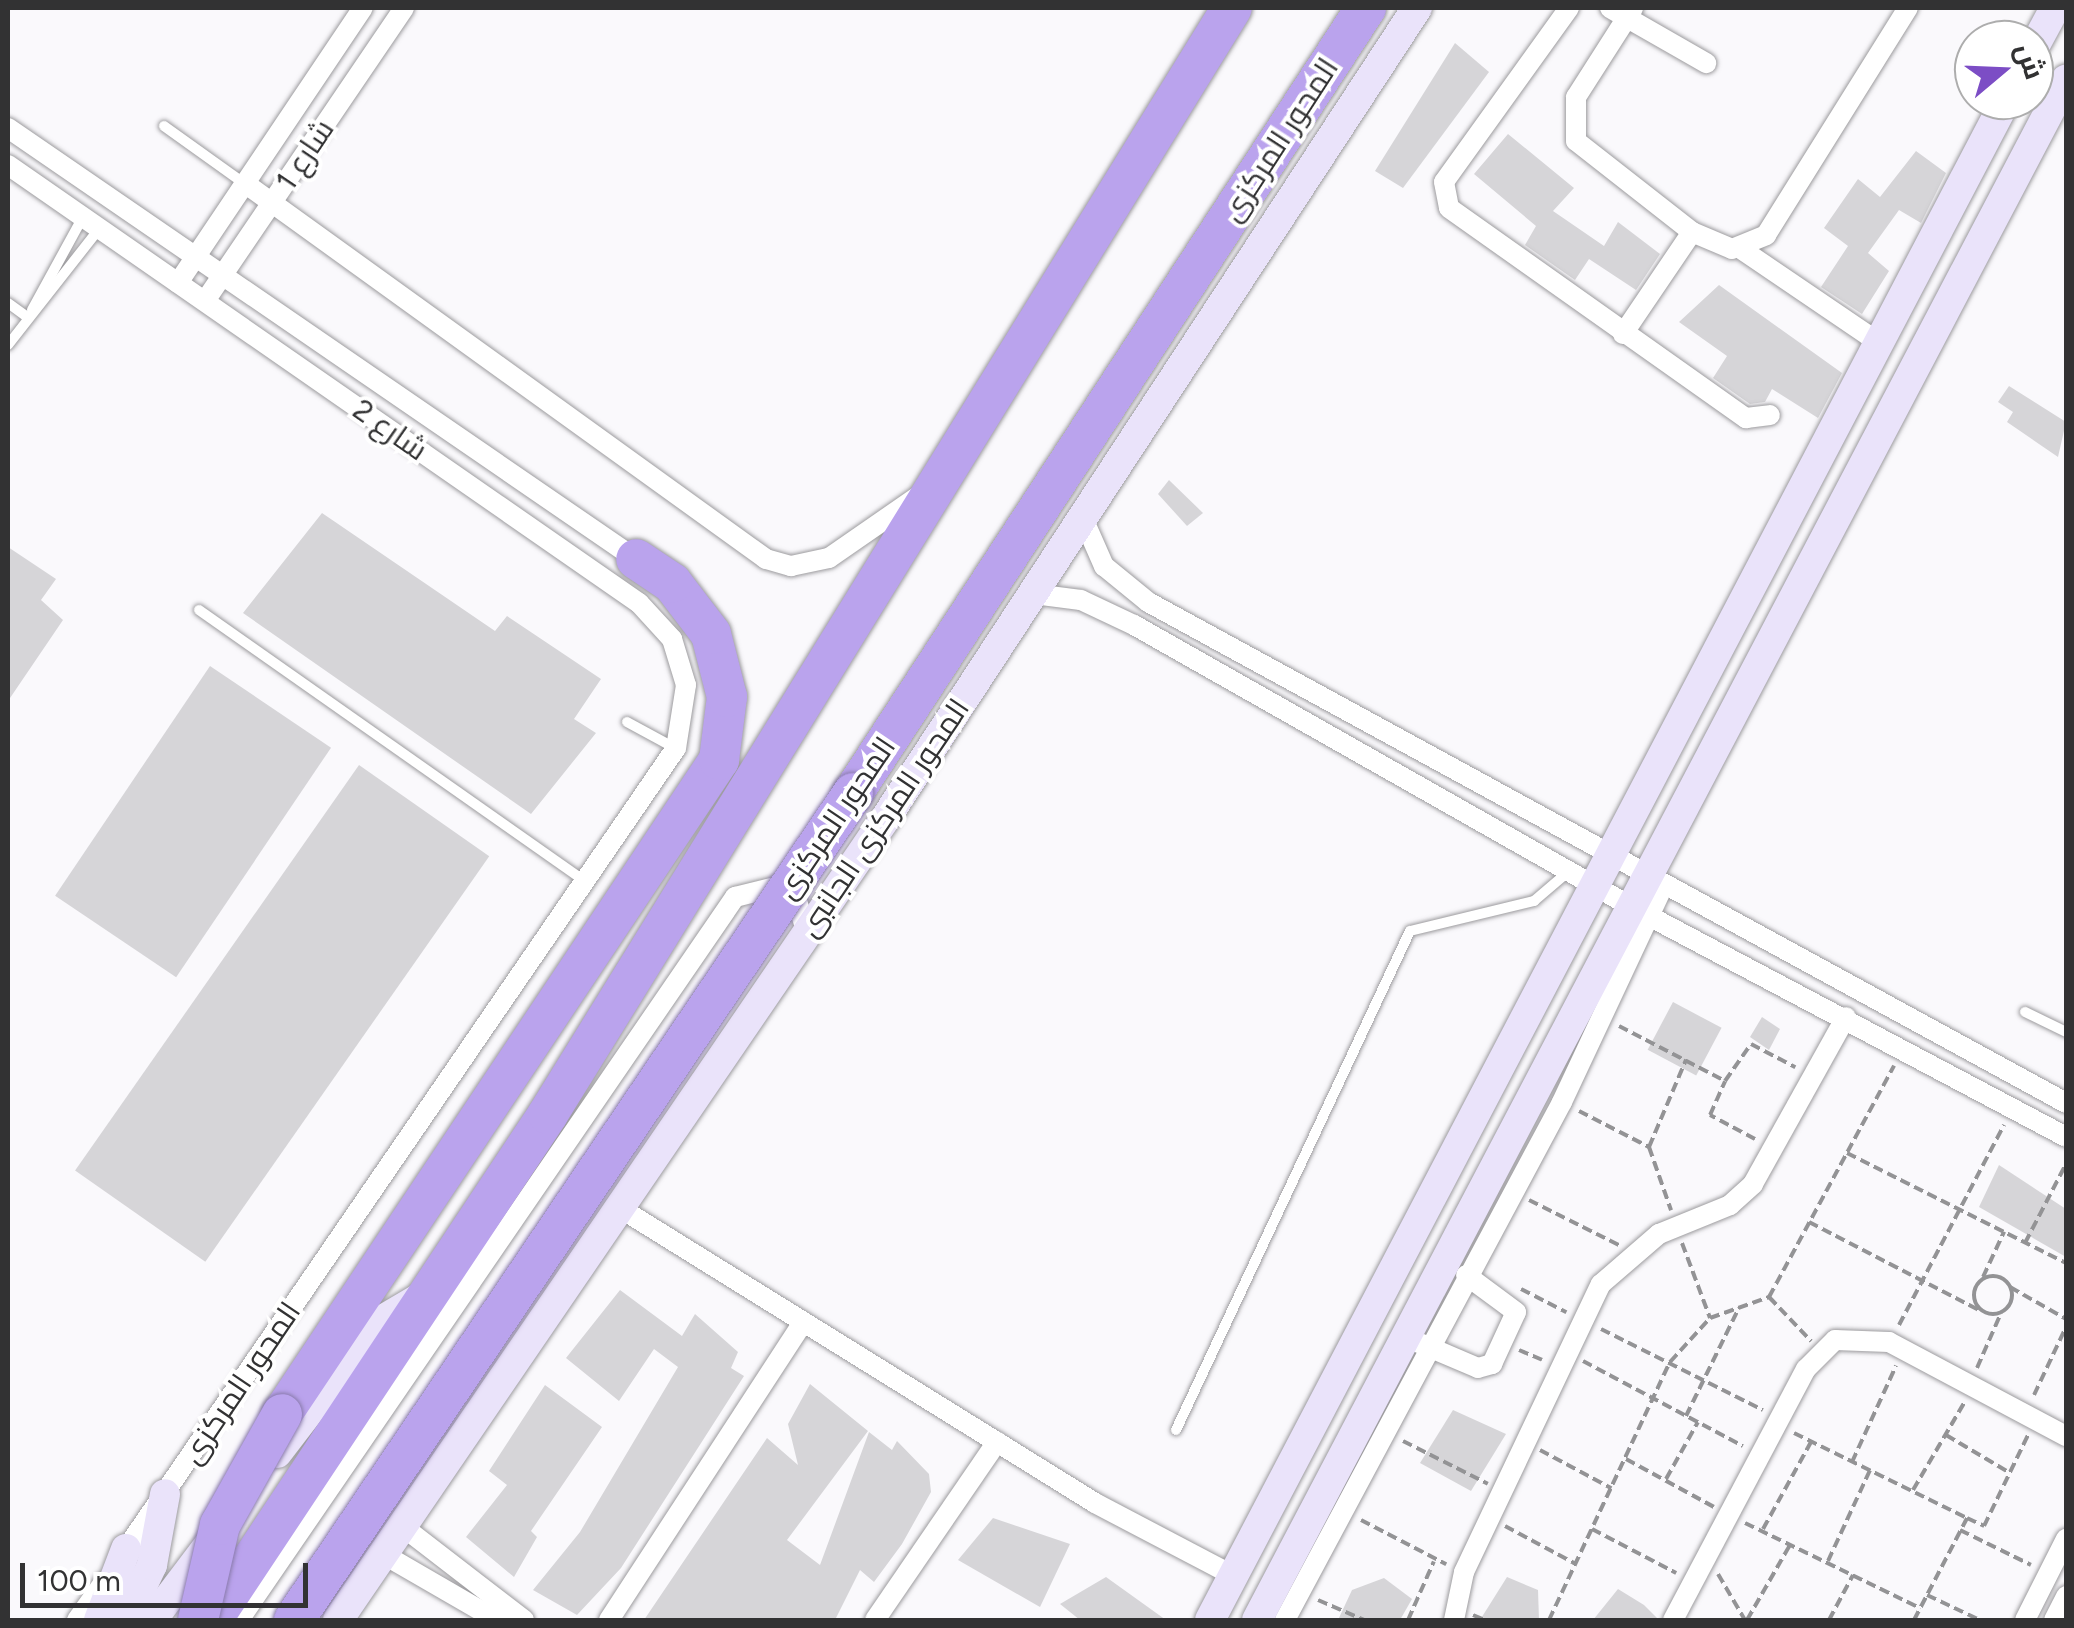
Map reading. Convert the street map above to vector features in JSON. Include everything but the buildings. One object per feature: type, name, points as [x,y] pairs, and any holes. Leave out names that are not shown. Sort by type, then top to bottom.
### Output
[{"type":"highway","points":[[212,1620],[431,1292],[950,474],[1232,8]]},
{"type":"highway","name":"المحور المركزى","points":[[294,1620],[853,793],[1366,8]]},
{"type":"highway","points":[[198,1620],[220,1524],[282,1414],[710,780],[727,718],[718,654],[687,598],[636,559]]},
{"type":"street","name":"شارع 1","points":[[178,283],[363,8]]},
{"type":"street","name":"شارع 1","points":[[204,302],[404,8]]},
{"type":"street","name":"المحور المركزى الجانبى","points":[[338,1620],[1034,594],[1417,8]]},
{"type":"street","points":[[1569,8],[1443,191],[1454,214],[1746,418],[1770,415]]},
{"type":"street","points":[[1741,249],[1771,227],[1908,8]]},
{"type":"street","points":[[1706,63],[1623,11],[1576,98],[1576,141],[1692,232],[1741,249],[1878,342]]},
{"type":"street","points":[[1257,1620],[1417,1341],[1950,298],[2066,80]]},
{"type":"street","points":[[1210,1620],[1580,877],[1608,856],[1995,120]]},
{"type":"street","name":"شارع 2","points":[[8,128],[636,559]]},
{"type":"street","name":"شارع 2","points":[[8,166],[652,613],[684,669],[676,748]]},
{"type":"street","points":[[246,184],[766,558],[804,566],[829,558],[950,474]]},
{"type":"street","points":[[1949,207],[1965,230],[1987,230]]},
{"type":"street","points":[[1622,334],[1692,232]]},
{"type":"street","points":[[1915,272],[1943,278],[1950,298]]},
{"type":"street","points":[[1082,516],[1104,566],[1148,602],[2066,1103]]},
{"type":"street","points":[[1034,594],[1080,600],[1134,625],[1640,911],[1846,1016],[2066,1137]]},
{"type":"street","points":[[1134,625],[1148,602]]},
{"type":"street","name":"المحور المركزى","points":[[77,1620],[676,748]]},
{"type":"street","points":[[239,1620],[736,898],[779,886],[798,900],[807,932]]},
{"type":"street","points":[[1284,1620],[1296,1590],[1382,1430],[1417,1341],[1469,1270],[1562,1102],[1602,1016],[1640,911]]},
{"type":"street","points":[[1454,1620],[1464,1572],[1581,1320],[1632,1252],[1730,1205],[1773,1148],[1846,1016]]},
{"type":"street","points":[[620,1208],[997,1442],[1230,1574]]},
{"type":"street","points":[[1417,1341],[1478,1368],[1505,1344],[1516,1312],[1469,1270]]},
{"type":"street","points":[[152,1620],[365,1336],[431,1292]]},
{"type":"street","points":[[609,1620],[803,1322]]},
{"type":"street","points":[[1673,1620],[1820,1350],[1853,1335],[1896,1346],[2066,1434]]},
{"type":"street","points":[[875,1620],[997,1442]]},
{"type":"street","points":[[126,1620],[152,1564],[165,1494]]},
{"type":"street","points":[[402,1526],[524,1620]]},
{"type":"street","points":[[2026,1620],[2058,1579],[2066,1539]]},
{"type":"street","points":[[99,1620],[126,1549]]},
{"type":"street","points":[[383,1554],[497,1620]]},
{"type":"street","points":[[2054,1620],[2066,1596]]},
{"type":"lane","points":[[164,126],[246,184]]},
{"type":"lane","points":[[8,345],[91,222]]},
{"type":"lane","points":[[30,313],[91,222]]},
{"type":"lane","points":[[8,303],[30,313]]},
{"type":"lane","points":[[199,610],[585,882]]},
{"type":"lane","points":[[627,722],[676,748]]},
{"type":"lane","points":[[1176,1430],[1410,931],[1534,901],[1580,877]]},
{"type":"lane","points":[[2025,1012],[2066,1032]]},
{"type":"path","points":[[1602,1016],[1725,1080]]},
{"type":"path","points":[[1773,1148],[1714,1120],[1725,1080],[1751,1044],[1813,1076]]},
{"type":"path","points":[[1549,1620],[1670,1362],[1710,1318],[1768,1298],[1903,1048]]},
{"type":"path","points":[[1686,1060],[1650,1147],[1710,1318]]},
{"type":"path","points":[[1562,1102],[1650,1147]]},
{"type":"path","points":[[1852,1462],[1922,1280],[2012,1110]]},
{"type":"path","points":[[1846,1153],[2066,1263]]},
{"type":"path","points":[[2025,1243],[2066,1164]]},
{"type":"path","points":[[1510,1191],[1632,1252]]},
{"type":"path","points":[[1809,1222],[1981,1311],[2001,1312]]},
{"type":"path","points":[[1981,1311],[1974,1291],[2004,1232]]},
{"type":"path","points":[[1469,1270],[1670,1362],[1812,1442],[1984,1526],[2010,1473],[2066,1327]]},
{"type":"path","points":[[1982,1280],[2010,1288],[2066,1319]]},
{"type":"path","points":[[1912,1491],[1971,1385],[2010,1288]]},
{"type":"path","points":[[1768,1298],[1820,1350]]},
{"type":"path","points":[[1686,1416],[1739,1308]]},
{"type":"path","points":[[1505,1344],[1562,1359],[1654,1398],[1760,1455]]},
{"type":"path","points":[[1665,1480],[1698,1422]]},
{"type":"path","points":[[1382,1430],[1501,1491]]},
{"type":"path","points":[[1946,1435],[2010,1473]]},
{"type":"path","points":[[1524,1442],[1612,1488]]},
{"type":"path","points":[[1762,1531],[1812,1442]]},
{"type":"path","points":[[1625,1459],[1729,1515],[1920,1608]]},
{"type":"path","points":[[1828,1563],[1870,1470]]},
{"type":"path","points":[[1340,1510],[1464,1572]]},
{"type":"path","points":[[1488,1518],[1576,1564]]},
{"type":"path","points":[[1914,1620],[1967,1518]]},
{"type":"path","points":[[1592,1529],[1728,1582],[1746,1620]]},
{"type":"path","points":[[1960,1530],[2058,1579]]},
{"type":"path","points":[[1746,1620],[1790,1545]]},
{"type":"path","points":[[1408,1620],[1434,1560]]},
{"type":"path","points":[[1828,1620],[1853,1576]]},
{"type":"path","points":[[1296,1590],[1364,1620]]},
{"type":"path","points":[[1927,1594],[1980,1620]]}]
